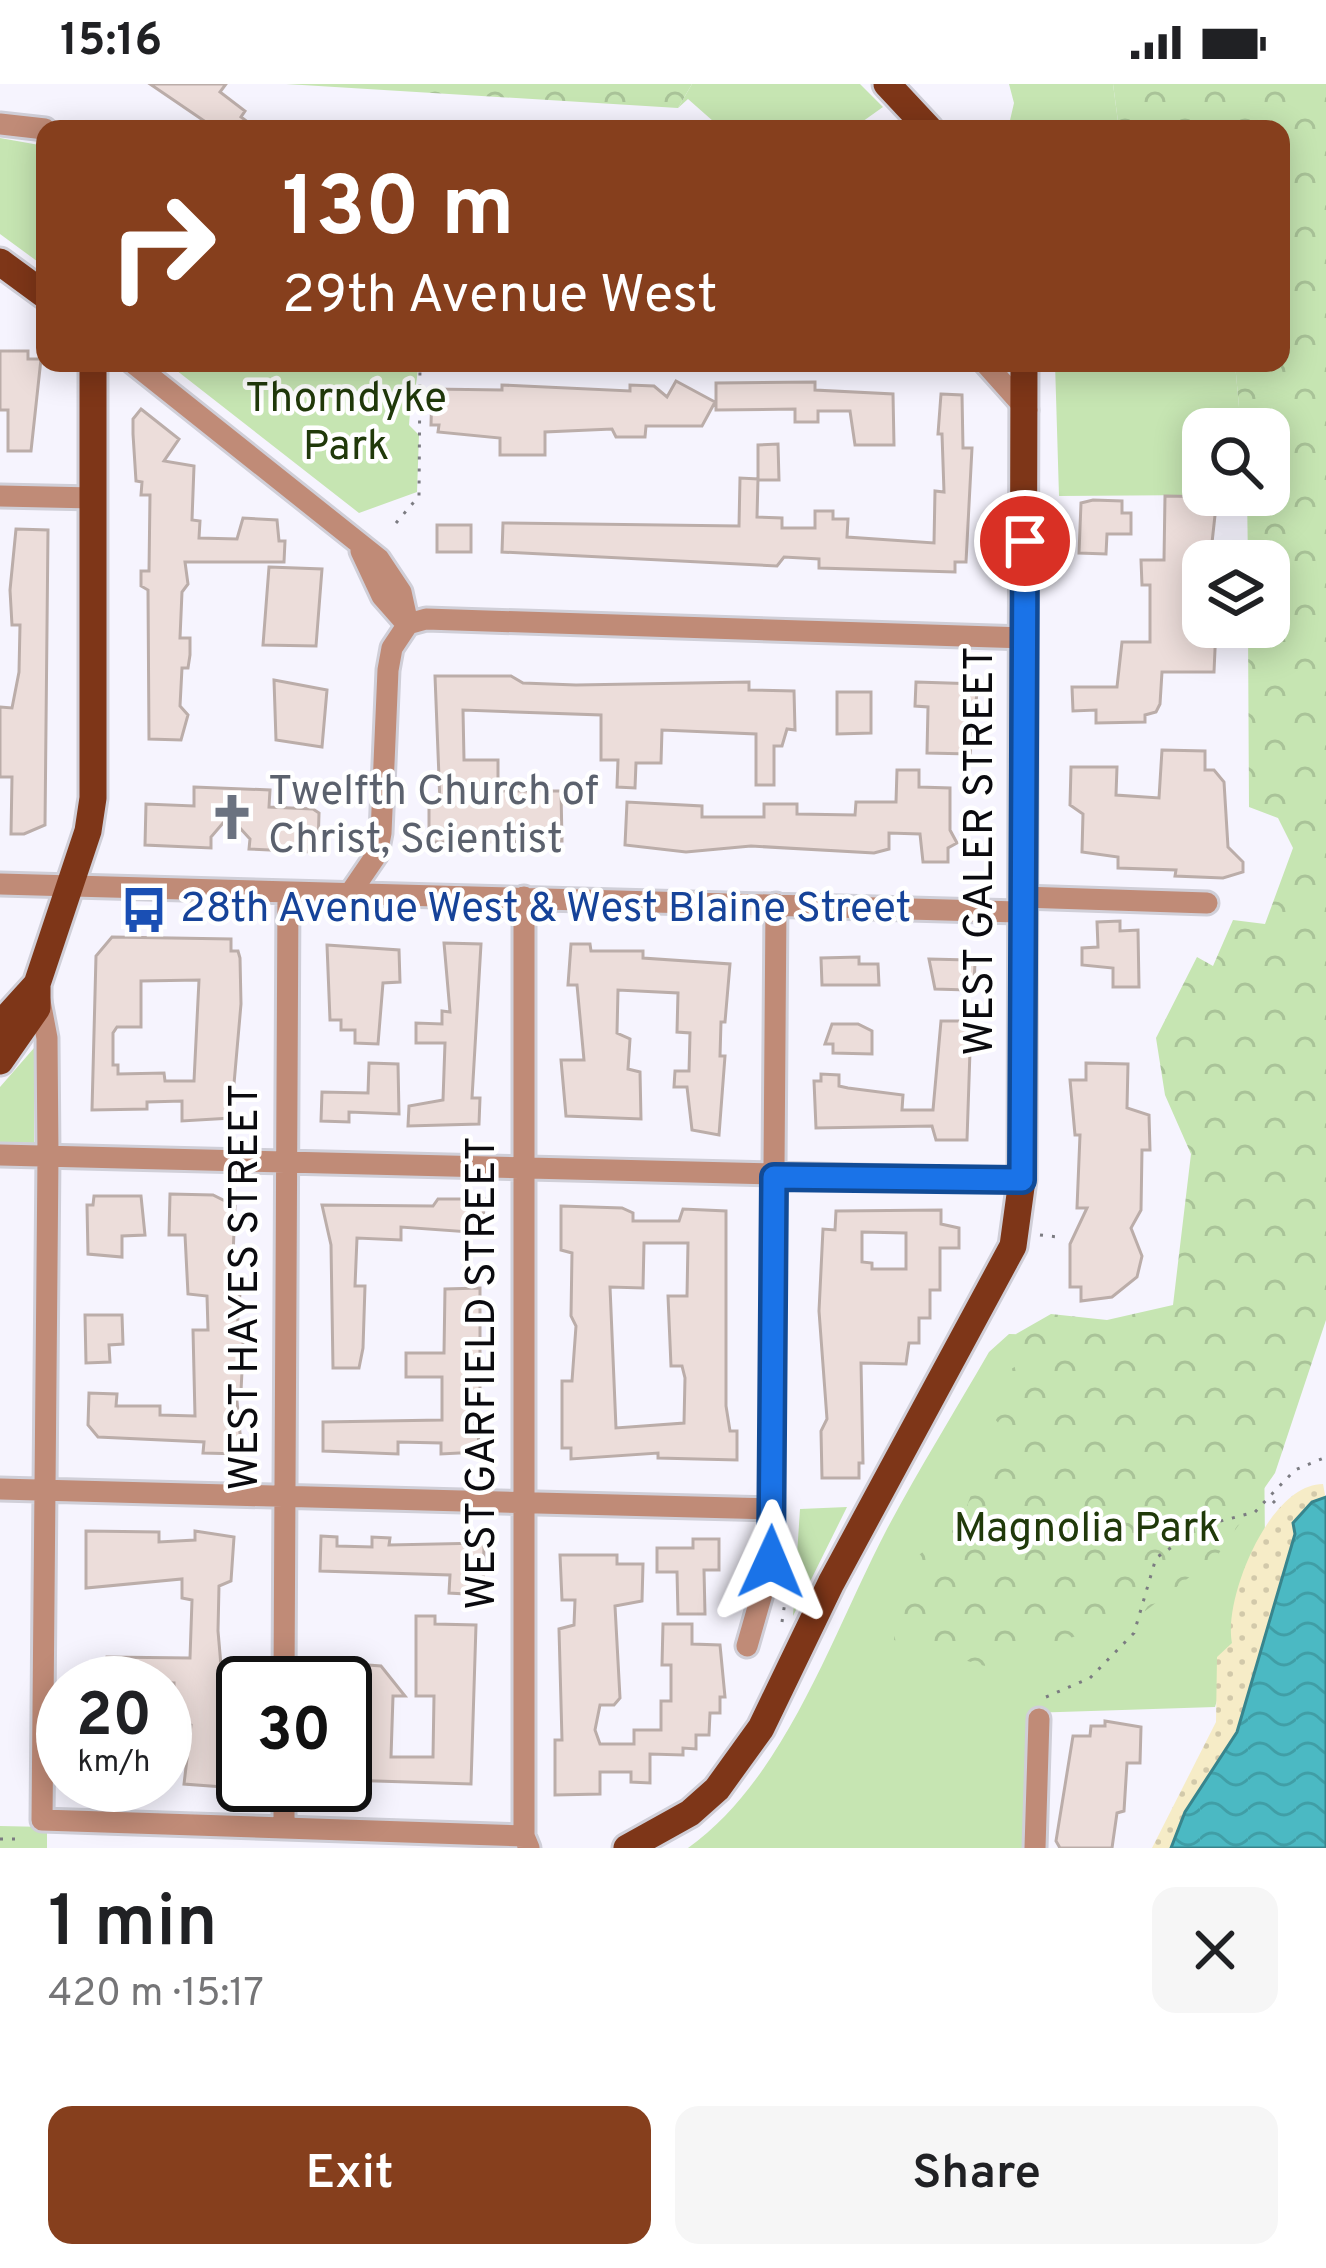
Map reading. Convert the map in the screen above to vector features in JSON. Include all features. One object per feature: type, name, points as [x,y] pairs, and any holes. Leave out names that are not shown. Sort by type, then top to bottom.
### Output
[{"type":"main road","points":[[890,86],[921,120]]},
{"type":"main road","points":[[0,262],[36,288]]},
{"type":"main road","points":[[0,1061],[37,1008],[37,984],[93,798],[93,372]]},
{"type":"main road","points":[[1025,372],[1027,410]]},
{"type":"main road","name":"WEST GALER STREET","points":[[627,1848],[690,1813],[717,1789],[761,1728],[831,1583],[1012,1246],[1030,1227],[1022,1180],[1013,899],[1027,410]]},
{"type":"main road","points":[[0,1025],[37,984]]},
{"type":"street","points":[[0,124],[36,129]]},
{"type":"street","points":[[144,372],[356,540],[382,596],[407,624]]},
{"type":"street","points":[[993,372],[1027,410]]},
{"type":"street","points":[[0,496],[94,498]]},
{"type":"street","points":[[351,892],[377,854],[388,670],[392,648],[407,624],[426,619],[1024,638]]},
{"type":"street","points":[[0,884],[776,904],[1013,899],[1207,903]]},
{"type":"street","name":"WEST HAYES STREET","points":[[284,1656],[287,892]]},
{"type":"street","name":"WEST GARFIELD STREET","points":[[524,897],[526,1842]]},
{"type":"street","points":[[747,1646],[771,1562],[776,904]]},
{"type":"street","points":[[37,984],[47,1038],[48,1155],[42,1820],[526,1842]]},
{"type":"street","points":[[0,1155],[1022,1180]]},
{"type":"street","points":[[0,1489],[772,1509]]},
{"type":"street","points":[[1035,1848],[1040,1719]]},
{"type":"street","points":[[284,1812],[284,1828]]},
{"type":"path","points":[[396,523],[419,496],[420,372]]},
{"type":"path","points":[[984,887],[1013,899]]},
{"type":"path","points":[[1030,1227],[1058,1237]]},
{"type":"path","points":[[1040,1719],[1040,1701],[1090,1678],[1134,1633],[1156,1558],[1202,1526],[1256,1512],[1294,1470],[1326,1457]]},
{"type":"path","points":[[1269,1497],[1275,1503]]},
{"type":"path","points":[[782,1622],[788,1584]]},
{"type":"path","points":[[0,1839],[22,1839]]},
{"type":"green space","points":[[286,84],[692,84],[678,108]]},
{"type":"green space","points":[[692,84],[860,84],[883,107],[865,120],[712,120],[688,99],[678,108]]},
{"type":"green space","points":[[1009,84],[1113,84],[1118,120],[1010,120],[1014,103]]},
{"type":"green space","points":[[1113,84],[1326,84],[1326,1320],[1275,1473],[1217,1556],[1140,1615],[985,1666],[894,1640],[905,1565],[960,1525],[975,1484],[1011,1438],[989,1412],[996,1378],[1030,1358],[1016,1334],[1051,1314],[1107,1320],[1173,1305],[1191,1154],[1165,1095],[1156,1038],[1197,957],[1213,966],[1233,920],[1265,924],[1293,848],[1278,818],[1249,807],[1248,648],[1290,648],[1290,540],[1248,540],[1247,516],[1290,516],[1290,408],[1239,408],[1236,372],[1290,372],[1290,120],[1118,120]]},
{"type":"green space","points":[[0,138],[36,144],[36,260],[0,234]]},
{"type":"green space","name":"Thorndyke Park","points":[[179,372],[417,372],[409,425],[419,435],[417,492],[359,513]]},
{"type":"green space","points":[[1055,372],[1236,372],[1239,408],[1182,408],[1182,495],[1059,496]]},
{"type":"green space","points":[[34,1048],[34,1143],[0,1142],[0,1087]]},
{"type":"green space","name":"Magnolia Park","points":[[1009,1334],[1263,1341],[1265,1543],[1215,1707],[1029,1713],[1025,1848],[688,1848],[722,1819],[780,1744],[899,1507],[989,1352]]},
{"type":"green space","name":"Magnolia Park","points":[[847,1507],[793,1616],[800,1509]]},
{"type":"green space","points":[[0,1826],[47,1827],[47,1848],[0,1848]]},
{"type":"sand","points":[[1323,1484],[1326,1500],[1291,1545],[1236,1732],[1185,1812],[1171,1848],[1152,1848],[1216,1722],[1217,1657],[1232,1643],[1235,1600],[1254,1547],[1285,1503],[1303,1489]]},
{"type":"water","points":[[1326,1497],[1326,1848],[1171,1848],[1185,1812],[1237,1732],[1295,1534],[1293,1523],[1312,1502]]},
{"type":"building","points":[[150,84],[226,84],[220,92],[245,111],[241,117],[245,120],[203,120]]},
{"type":"building","points":[[0,351],[28,351],[28,359],[36,359],[40,372],[31,451],[8,451],[8,410],[0,410]]},
{"type":"building","points":[[676,381],[715,402],[702,426],[646,426],[645,437],[616,437],[612,429],[545,432],[545,455],[500,455],[500,438],[438,432],[439,425],[431,425],[432,389],[502,390],[502,385],[630,391],[630,385],[654,386],[667,397]]},
{"type":"building","points":[[815,382],[815,390],[893,394],[894,445],[855,445],[850,411],[818,411],[818,422],[795,422],[795,409],[716,410],[716,383]]},
{"type":"building","points":[[941,394],[962,395],[963,448],[972,448],[966,562],[955,562],[955,572],[819,568],[819,559],[784,557],[777,566],[502,552],[503,523],[739,526],[740,478],[758,479],[757,517],[782,518],[782,528],[815,528],[815,511],[833,511],[833,519],[848,519],[847,537],[934,543],[935,491],[944,492],[942,434],[938,434]]},
{"type":"building","points":[[141,409],[179,439],[164,461],[194,466],[192,520],[200,521],[199,538],[237,539],[243,518],[277,520],[279,541],[285,541],[284,562],[185,562],[188,584],[182,592],[180,638],[190,638],[190,655],[188,668],[182,668],[180,706],[188,715],[181,740],[149,739],[148,590],[141,586],[141,571],[149,571],[150,495],[141,495],[142,482],[136,481],[133,434],[133,419]]},
{"type":"building","points":[[778,444],[779,480],[758,480],[758,445]]},
{"type":"building","points":[[1165,496],[1182,496],[1182,516],[1215,516],[1212,540],[1182,540],[1182,648],[1215,648],[1214,672],[1162,672],[1160,704],[1156,712],[1145,715],[1145,722],[1096,723],[1096,710],[1073,711],[1072,687],[1117,687],[1122,642],[1150,642],[1150,585],[1142,585],[1141,560],[1164,560]]},
{"type":"building","points":[[1122,501],[1122,513],[1131,513],[1131,534],[1107,534],[1106,554],[1079,553],[1081,503]]},
{"type":"building","points":[[437,525],[471,525],[471,552],[437,552]]},
{"type":"building","points":[[16,529],[48,530],[45,825],[24,834],[11,834],[12,777],[0,777],[0,707],[12,708],[19,672],[20,625],[12,625],[10,590]]},
{"type":"building","points":[[269,567],[322,569],[316,646],[263,645]]},
{"type":"building","points":[[435,676],[511,676],[523,683],[576,685],[749,682],[749,690],[794,691],[795,730],[787,729],[782,746],[774,746],[774,785],[756,785],[756,734],[662,730],[661,763],[636,763],[635,788],[617,787],[618,760],[601,760],[601,715],[463,710],[464,760],[498,760],[498,791],[561,791],[562,841],[486,842],[486,836],[452,836],[452,842],[429,842],[429,803],[440,803]]},
{"type":"building","points":[[274,680],[327,690],[322,747],[276,740]]},
{"type":"building","points":[[916,682],[978,684],[970,754],[927,753],[928,707],[915,706]]},
{"type":"building","points":[[837,692],[871,692],[871,733],[837,734]]},
{"type":"building","points":[[1162,750],[1205,751],[1205,770],[1214,770],[1224,782],[1228,847],[1243,862],[1243,872],[1223,878],[1175,876],[1176,870],[1118,868],[1118,857],[1082,852],[1083,814],[1070,805],[1071,767],[1117,767],[1116,795],[1159,798]]},
{"type":"building","points":[[897,770],[919,770],[919,787],[950,788],[950,830],[957,843],[948,848],[948,862],[923,862],[920,834],[889,833],[889,849],[874,853],[751,846],[686,852],[625,845],[627,802],[702,806],[702,817],[764,817],[764,804],[797,804],[797,814],[855,815],[856,802],[896,802]]},
{"type":"building","name":"Twelfth Church of Christ, Scientist","points":[[194,787],[270,790],[269,807],[313,809],[319,813],[318,847],[311,846],[311,852],[249,849],[250,839],[229,816],[211,837],[211,848],[145,845],[146,804],[194,806]]},
{"type":"building","points":[[1120,921],[1120,931],[1138,930],[1139,987],[1113,987],[1113,968],[1082,965],[1082,948],[1098,947],[1097,922]]},
{"type":"building","points":[[112,937],[231,939],[231,951],[238,951],[240,958],[241,1004],[231,1118],[182,1121],[182,1101],[147,1102],[147,1109],[92,1110],[96,956]],"holes":[[[199,980],[194,1081],[165,1081],[164,1073],[118,1074],[118,1065],[113,1065],[117,1027],[141,1027],[141,981]]]},
{"type":"building","points":[[444,943],[481,944],[472,1098],[480,1098],[479,1124],[408,1126],[409,1106],[443,1100],[445,1043],[416,1043],[416,1023],[442,1024],[442,1011],[450,1012]]},
{"type":"building","points":[[571,944],[590,944],[591,951],[643,951],[643,958],[730,964],[725,1022],[721,1022],[720,1056],[725,1056],[719,1135],[692,1130],[687,1087],[674,1087],[675,1071],[689,1071],[690,1033],[677,1032],[678,993],[618,990],[617,1033],[630,1039],[628,1069],[640,1072],[641,1119],[566,1116],[561,1060],[584,1060],[577,985],[568,985]]},
{"type":"building","points":[[327,945],[399,950],[400,982],[383,983],[378,1044],[355,1043],[355,1030],[341,1030],[341,1020],[330,1020]]},
{"type":"building","points":[[859,957],[859,964],[878,964],[879,985],[822,985],[821,958]]},
{"type":"building","points":[[929,959],[975,963],[974,984],[967,984],[967,990],[935,989]]},
{"type":"building","points":[[941,1021],[971,1021],[967,1140],[936,1140],[932,1126],[816,1128],[814,1081],[821,1081],[821,1074],[839,1075],[839,1086],[903,1095],[902,1110],[933,1110]]},
{"type":"building","points":[[832,1024],[858,1024],[872,1031],[872,1054],[833,1053],[833,1044],[825,1044]]},
{"type":"building","points":[[369,1063],[398,1064],[399,1114],[349,1112],[349,1122],[321,1121],[322,1092],[368,1093]]},
{"type":"building","points":[[1086,1063],[1128,1064],[1127,1108],[1149,1115],[1150,1150],[1142,1150],[1141,1210],[1131,1228],[1142,1256],[1137,1277],[1112,1297],[1081,1301],[1081,1287],[1070,1287],[1070,1244],[1087,1208],[1077,1208],[1080,1135],[1075,1135],[1070,1080],[1086,1080]]},
{"type":"building","points":[[170,1194],[213,1195],[235,1206],[232,1281],[241,1281],[237,1330],[243,1330],[243,1351],[241,1391],[236,1391],[242,1454],[203,1453],[204,1442],[98,1437],[88,1425],[89,1393],[117,1394],[116,1406],[160,1406],[160,1415],[195,1416],[193,1330],[208,1330],[207,1296],[188,1294],[185,1235],[169,1235]]},
{"type":"building","points":[[94,1196],[141,1196],[145,1235],[122,1236],[122,1257],[88,1254],[87,1205],[93,1205]]},
{"type":"building","points":[[438,1199],[484,1199],[483,1233],[401,1227],[401,1240],[357,1238],[355,1286],[365,1286],[363,1348],[359,1368],[333,1368],[331,1245],[322,1205],[433,1206]]},
{"type":"building","points":[[561,1206],[622,1208],[633,1213],[633,1221],[679,1221],[683,1209],[726,1211],[726,1406],[730,1431],[737,1431],[737,1460],[658,1458],[658,1453],[571,1459],[571,1448],[562,1448],[562,1381],[572,1381],[576,1326],[571,1316],[572,1253],[561,1250]],"holes":[[[644,1243],[688,1243],[687,1296],[668,1296],[671,1366],[682,1366],[685,1378],[684,1423],[616,1428],[610,1287],[643,1288]]]},
{"type":"building","points":[[941,1210],[941,1224],[959,1228],[959,1248],[940,1248],[940,1290],[930,1290],[930,1318],[919,1318],[919,1343],[909,1343],[906,1364],[861,1363],[863,1463],[859,1463],[859,1478],[822,1478],[821,1431],[827,1419],[819,1311],[823,1229],[835,1230],[836,1211]],"holes":[[[862,1232],[906,1233],[906,1269],[872,1269],[872,1263],[862,1262]]]},
{"type":"building","points":[[480,1288],[480,1396],[472,1396],[472,1426],[479,1426],[478,1452],[441,1454],[441,1443],[398,1442],[398,1454],[323,1451],[323,1422],[442,1420],[442,1377],[406,1377],[406,1353],[444,1353],[445,1289]]},
{"type":"building","points":[[85,1315],[122,1315],[123,1344],[109,1345],[110,1362],[86,1363]]},
{"type":"building","points":[[86,1531],[159,1532],[159,1542],[195,1540],[195,1531],[234,1537],[231,1581],[219,1586],[216,1786],[192,1785],[192,1600],[182,1598],[182,1579],[86,1588]]},
{"type":"building","points":[[321,1536],[337,1537],[337,1546],[372,1547],[372,1537],[390,1538],[389,1545],[484,1543],[483,1595],[449,1593],[450,1575],[320,1571]]},
{"type":"building","points":[[693,1539],[719,1539],[719,1570],[704,1570],[705,1614],[678,1614],[677,1572],[657,1572],[657,1548],[693,1548]]},
{"type":"building","points":[[560,1555],[617,1555],[617,1564],[643,1564],[642,1601],[615,1606],[620,1698],[614,1705],[600,1705],[595,1730],[600,1744],[634,1744],[634,1730],[661,1730],[661,1701],[671,1701],[671,1665],[662,1665],[663,1624],[692,1624],[692,1644],[720,1645],[725,1697],[720,1697],[720,1713],[710,1713],[709,1735],[696,1735],[696,1749],[683,1748],[683,1755],[650,1754],[650,1783],[631,1782],[631,1772],[600,1772],[600,1794],[555,1795],[555,1740],[562,1740],[559,1629],[574,1625],[575,1600],[562,1600]]},
{"type":"building","points":[[416,1616],[435,1616],[435,1624],[476,1625],[471,1784],[372,1781],[372,1665],[381,1666],[405,1696],[393,1696],[391,1757],[433,1757],[434,1696],[416,1696]]},
{"type":"building","points":[[1105,1721],[1141,1727],[1140,1763],[1127,1763],[1124,1811],[1117,1813],[1112,1848],[1060,1848],[1056,1841],[1073,1736],[1090,1736],[1091,1726],[1105,1726]]},
{"type":"place","name":"Twelfth Church of Christ, Scientist","points":[[232,817]]},
{"type":"place","name":"28th Avenue West & West Blaine Street","points":[[144,910]]},
{"type":"route","points":[[771,1562],[774,1177],[1022,1180],[1025,541]]}]
